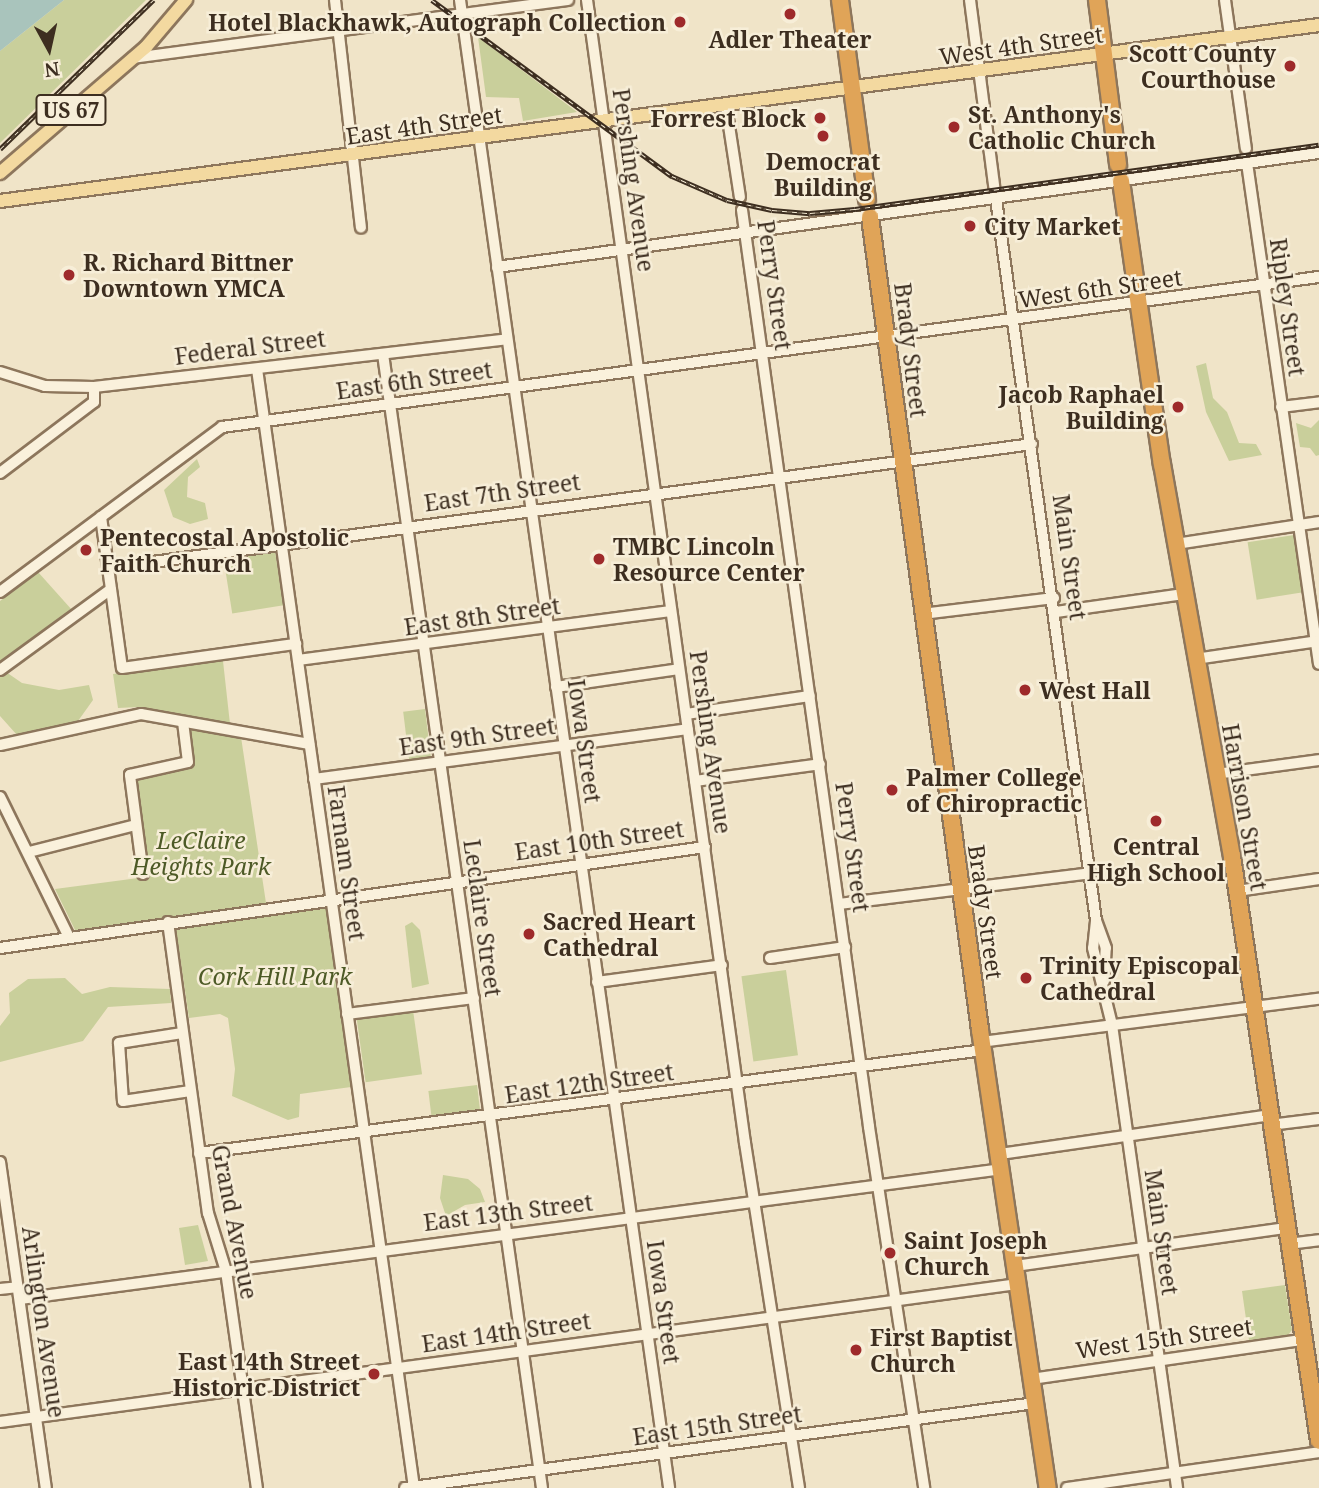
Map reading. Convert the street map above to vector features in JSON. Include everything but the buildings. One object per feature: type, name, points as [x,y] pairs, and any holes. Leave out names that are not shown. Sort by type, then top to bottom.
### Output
[{"type":"highway","points":[[840,0],[867,199]]},
{"type":"highway","name":"Harrison Street","points":[[1097,0],[1137,304],[1195,659],[1237,891],[1303,1340],[1313,1362],[1319,1441]]},
{"type":"highway","name":"Brady Street","points":[[870,217],[982,1046],[1048,1488]]},
{"type":"main road","name":"US 67","points":[[0,173],[133,58],[186,0]]},
{"type":"main road","name":"West 4th Street","points":[[853,89],[1319,24]]},
{"type":"main road","name":"East 4th Street","points":[[0,201],[853,89]]},
{"type":"street","points":[[335,0],[356,156],[361,228]]},
{"type":"street","name":"Iowa Street","points":[[460,0],[669,1488]]},
{"type":"street","points":[[133,58],[568,0]]},
{"type":"street","name":"Pershing Avenue","points":[[587,0],[754,1202],[799,1488]]},
{"type":"street","points":[[970,0],[994,186]]},
{"type":"street","points":[[1225,0],[1245,149]]},
{"type":"street","name":"Perry Street","points":[[726,106],[740,197]]},
{"type":"street","points":[[497,267],[996,199],[1120,173],[1247,163],[1319,153]]},
{"type":"street","name":"Ripley Street","points":[[1247,163],[1319,664]]},
{"type":"street","name":"Main Street","points":[[996,199],[1054,597],[1096,922],[1106,948],[1104,981],[1177,1488]]},
{"type":"street","name":"Perry Street","points":[[743,210],[860,1067],[924,1488]]},
{"type":"street","name":"West 6th Street","points":[[886,337],[1319,277]]},
{"type":"street","name":"East 6th Street","points":[[0,592],[213,432],[264,421],[886,337]]},
{"type":"street","name":"Federal Street","points":[[0,372],[45,386],[94,387],[506,339]]},
{"type":"street","name":"Leclaire Street","points":[[383,354],[542,1488]]},
{"type":"street","name":"Farnam Street","points":[[257,369],[411,1488]]},
{"type":"street","points":[[0,473],[94,402],[94,387]]},
{"type":"street","points":[[1281,407],[1319,402]]},
{"type":"street","name":"East 7th Street","points":[[108,568],[281,542],[1032,444]]},
{"type":"street","points":[[101,517],[122,668],[296,644]]},
{"type":"street","points":[[1177,544],[1319,522]]},
{"type":"street","points":[[0,670],[111,589]]},
{"type":"street","points":[[1056,612],[1184,594]]},
{"type":"street","points":[[922,614],[1054,597]]},
{"type":"street","name":"East 8th Street","points":[[298,660],[671,611]]},
{"type":"street","points":[[1195,659],[1317,642]]},
{"type":"street","points":[[556,687],[679,669]]},
{"type":"street","points":[[685,714],[810,696]]},
{"type":"street","points":[[0,745],[117,717],[141,714],[309,744]]},
{"type":"street","points":[[143,874],[130,775],[188,762],[183,722]]},
{"type":"street","name":"East 9th Street","points":[[314,779],[688,729]]},
{"type":"street","points":[[1216,774],[1319,760]]},
{"type":"street","points":[[695,781],[820,764]]},
{"type":"street","points":[[0,797],[69,937]]},
{"type":"street","points":[[29,852],[136,825]]},
{"type":"street","name":"East 10th Street","points":[[0,947],[705,847]]},
{"type":"street","points":[[839,904],[1090,873]]},
{"type":"street","points":[[1237,891],[1319,879]]},
{"type":"street","name":"Grand Avenue","points":[[168,922],[208,1213],[226,1271],[257,1488]]},
{"type":"street","points":[[771,958],[845,947]]},
{"type":"street","points":[[597,982],[722,965]]},
{"type":"street","points":[[347,1014],[474,998]]},
{"type":"street","name":"East 12th Street","points":[[199,1153],[739,1084],[860,1067],[1112,1025],[1319,999]]},
{"type":"street","points":[[182,1033],[119,1043],[123,1101],[190,1091]]},
{"type":"street","name":"East 13th Street","points":[[0,1289],[19,1293],[226,1271],[877,1186],[1127,1136],[1270,1120],[1319,1119]]},
{"type":"street","name":"Arlington Avenue","points":[[0,1167],[47,1488]]},
{"type":"street","points":[[1015,1266],[1143,1248],[1287,1236],[1319,1240]]},
{"type":"street","name":"East 14th Street","points":[[0,1422],[1018,1284]]},
{"type":"street","name":"West 15th Street","points":[[1031,1379],[1303,1340]]},
{"type":"street","name":"East 15th Street","points":[[411,1488],[1035,1404]]},
{"type":"street","points":[[1067,1488],[1319,1452]]},
{"type":"green space","points":[[64,0],[146,0],[0,143],[0,51]]},
{"type":"green space","points":[[478,37],[577,112],[523,121],[519,98],[486,97]]},
{"type":"green space","points":[[1206,363],[1213,398],[1227,412],[1239,443],[1256,444],[1262,455],[1229,461],[1206,412],[1196,366]]},
{"type":"green space","points":[[1319,420],[1319,455],[1316,456],[1310,448],[1300,447],[1296,423],[1311,428]]},
{"type":"green space","points":[[197,459],[200,467],[188,477],[187,497],[205,503],[208,519],[190,524],[173,517],[164,490]]},
{"type":"green space","points":[[1294,535],[1303,592],[1257,600],[1248,542]]},
{"type":"green space","points":[[275,551],[284,605],[232,613],[224,559]]},
{"type":"green space","points":[[38,572],[72,610],[0,663],[0,601]]},
{"type":"green space","points":[[223,661],[230,724],[139,707],[118,708],[113,674]]},
{"type":"green space","points":[[6,672],[22,683],[59,690],[89,685],[93,700],[78,721],[17,735],[0,716],[0,677]]},
{"type":"green space","points":[[425,709],[431,758],[409,760],[403,712]]},
{"type":"green space","name":"LeClaire Heights Park","points":[[188,728],[241,737],[266,903],[76,932],[55,889],[146,877],[135,778],[193,764]]},
{"type":"green space","name":"Cork Hill Park","points":[[327,907],[351,1087],[300,1094],[299,1117],[288,1120],[232,1096],[235,1069],[228,1018],[220,1014],[189,1018],[176,929]]},
{"type":"green space","points":[[412,922],[420,930],[429,984],[412,988],[405,926]]},
{"type":"green space","points":[[786,970],[798,1055],[753,1061],[741,976]]},
{"type":"green space","points":[[65,978],[82,994],[110,987],[170,989],[171,1003],[108,1007],[83,1041],[0,1062],[0,1026],[10,1013],[9,993],[28,979]]},
{"type":"green space","name":"Cork Hill Park","points":[[413,1010],[422,1074],[366,1082],[357,1018]]},
{"type":"green space","points":[[477,1085],[480,1111],[432,1117],[428,1091]]},
{"type":"green space","points":[[443,1175],[468,1179],[480,1189],[485,1202],[465,1205],[446,1216],[440,1198]]},
{"type":"green space","points":[[198,1225],[208,1261],[185,1265],[179,1228]]},
{"type":"green space","points":[[1285,1285],[1292,1330],[1288,1335],[1249,1340],[1242,1291]]},
{"type":"water","points":[[0,0],[64,0],[0,51]]},
{"type":"railway","points":[[0,149],[153,0]]},
{"type":"railway","points":[[432,0],[672,176],[727,200],[772,210],[810,213],[855,209],[1319,145]]},
{"type":"place","name":"Adler Theater","points":[[790,14]]},
{"type":"place","name":"Hotel Blackhawk, Autograph Collection","points":[[680,22]]},
{"type":"place","name":"Scott County Courthouse","points":[[1290,66]]},
{"type":"place","name":"Forrest Block","points":[[820,118]]},
{"type":"place","name":"St. Anthony's Catholic Church","points":[[954,127]]},
{"type":"place","name":"Democrat Building","points":[[823,136]]},
{"type":"place","name":"City Market","points":[[970,226]]},
{"type":"place","name":"R. Richard Bittner Downtown YMCA","points":[[69,275]]},
{"type":"place","name":"Jacob Raphael Building","points":[[1178,407]]},
{"type":"place","name":"Pentecostal Apostolic Faith Church","points":[[86,550]]},
{"type":"place","name":"TMBC Lincoln Resource Center","points":[[599,559]]},
{"type":"place","name":"West Hall","points":[[1025,690]]},
{"type":"place","name":"Palmer College of Chiropractic","points":[[892,790]]},
{"type":"place","name":"Central High School","points":[[1156,821]]},
{"type":"place","name":"Sacred Heart Cathedral","points":[[529,934]]},
{"type":"place","name":"Trinity Episcopal Cathedral","points":[[1026,978]]},
{"type":"place","name":"Saint Joseph Church","points":[[890,1253]]},
{"type":"place","name":"First Baptist Church","points":[[856,1350]]},
{"type":"place","name":"East 14th Street Historic District","points":[[374,1374]]}]
